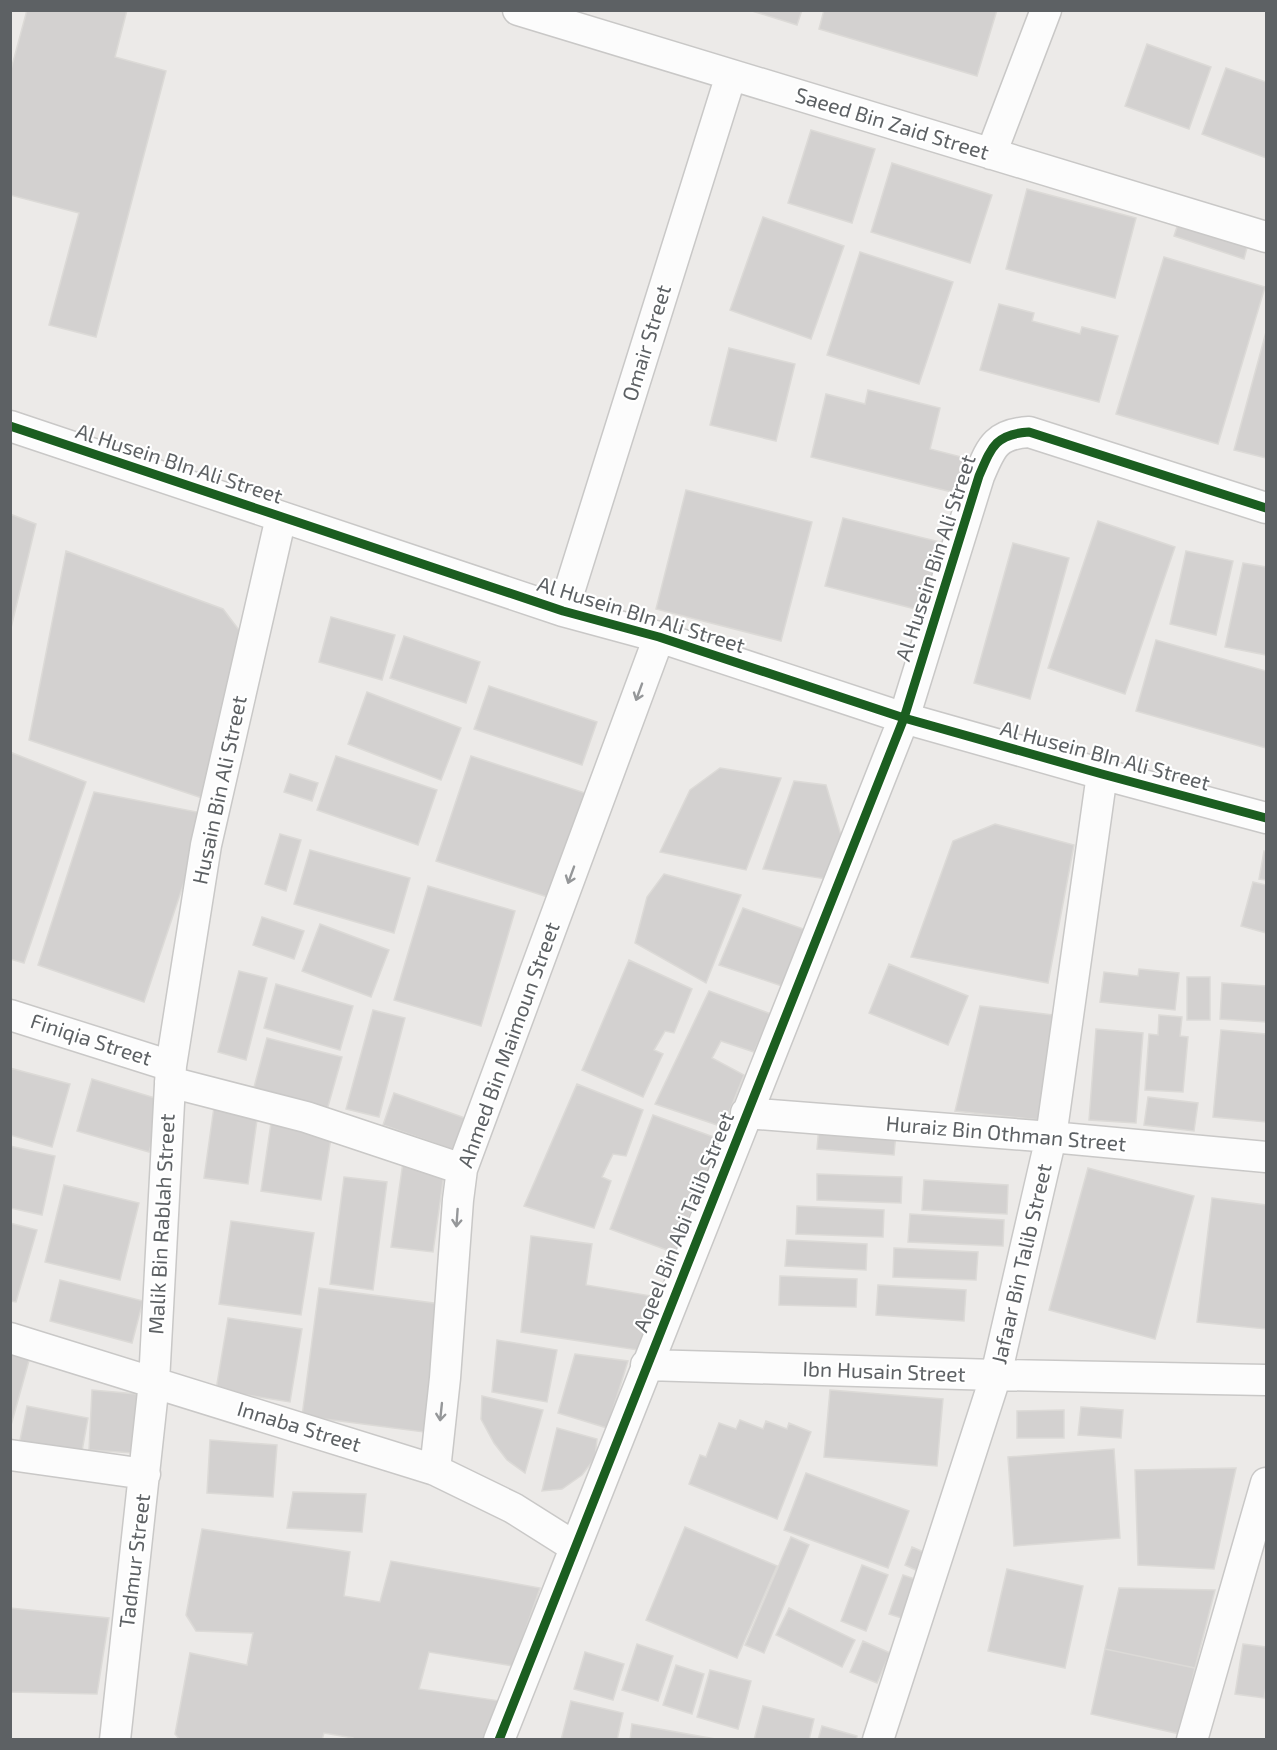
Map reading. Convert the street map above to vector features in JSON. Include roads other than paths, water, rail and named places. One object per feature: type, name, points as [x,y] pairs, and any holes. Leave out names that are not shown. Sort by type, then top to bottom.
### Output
[{"type":"street","name":"Saeed Bin Zaid Street","points":[[518,10],[1266,237]]},
{"type":"street","points":[[991,153],[1046,10]]},
{"type":"street","name":"Omair Street","points":[[564,611],[731,75]]},
{"type":"street","name":"Al Husein BIn Ali Street","points":[[10,426],[564,611],[659,637],[904,718],[1266,818]]},
{"type":"street","name":"Al Husein Bin Ali Street","points":[[904,718],[979,476],[991,446],[1011,433],[1029,432],[1266,508]]},
{"type":"street","name":"Husain Bin Ali Street","points":[[170,1074],[206,845],[281,516]]},
{"type":"street","name":"Ahmed Bin Maimoun Street","points":[[435,1470],[462,1169],[659,637]]},
{"type":"street","name":"Aqeel Bin Abi Talib Street","points":[[499,1740],[904,718]]},
{"type":"street","name":"Jafaar Bin Talib Street","points":[[879,1740],[996,1375],[1051,1137],[1102,774]]},
{"type":"street","name":"Finiqia Street","points":[[10,1015],[170,1074],[462,1169]]},
{"type":"street","name":"Malik Bin Rablah Street","points":[[154,1382],[170,1074]]},
{"type":"street","name":"Huraiz Bin Othman Street","points":[[746,1113],[1051,1137],[1266,1157]]},
{"type":"street","name":"Innaba Street","points":[[10,1338],[435,1470],[513,1508],[575,1546]]},
{"type":"street","name":"Ibn Husain Street","points":[[646,1365],[1266,1380]]},
{"type":"street","name":"Tadmur Street","points":[[115,1740],[154,1382]]},
{"type":"street","points":[[10,1455],[145,1474]]},
{"type":"street","points":[[1192,1740],[1266,1483]]}]
